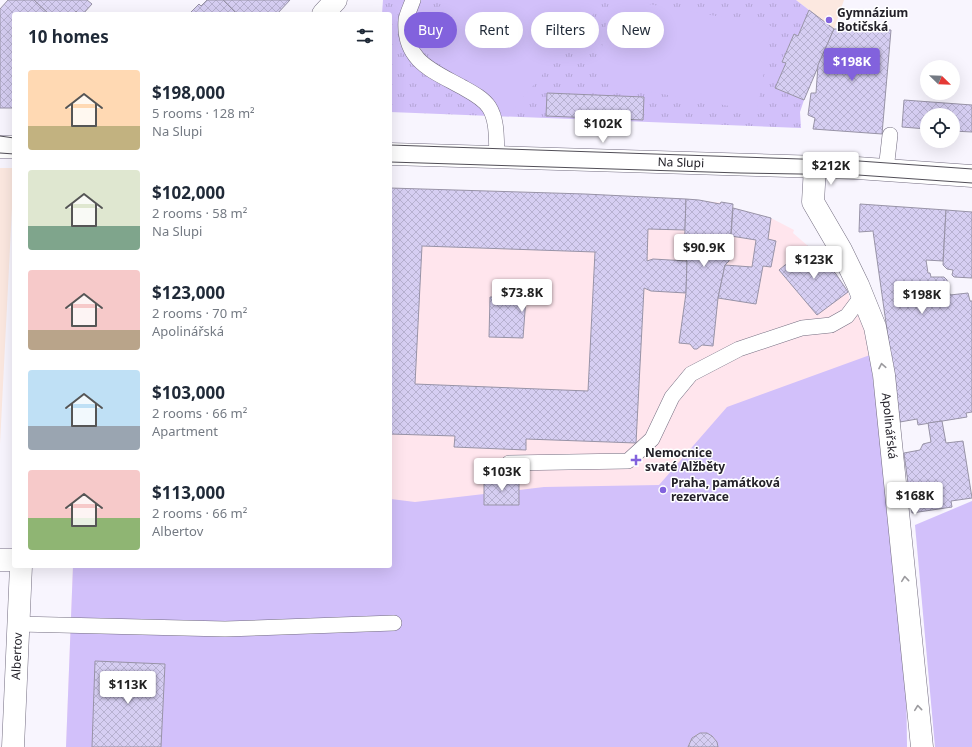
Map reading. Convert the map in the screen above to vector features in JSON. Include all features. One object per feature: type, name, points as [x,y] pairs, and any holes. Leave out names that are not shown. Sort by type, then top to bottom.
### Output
[{"type":"street","points":[[325,12],[336,0]]},
{"type":"street","points":[[0,147],[12,147]]},
{"type":"street","name":"Na Slupi","points":[[392,154],[816,167],[972,176]]},
{"type":"street","name":"Apolinářská","points":[[816,167],[813,202],[841,250],[858,285],[874,327],[884,375],[922,747]]},
{"type":"street","points":[[0,560],[12,560]]},
{"type":"street","name":"Albertov","points":[[12,747],[21,568]]},
{"type":"lane","points":[[414,0],[406,19],[408,40],[414,56],[424,66],[474,93],[488,105],[494,116],[497,157]]},
{"type":"lane","points":[[886,170],[890,135]]},
{"type":"lane","points":[[509,463],[628,461],[652,439],[672,397],[691,374],[739,349],[802,328],[831,325],[847,316],[862,296]]},
{"type":"lane","points":[[18,624],[225,629],[394,623]]},
{"type":"shaded area","name":"Gymnázium Botičská","points":[[796,0],[844,0],[834,29]]},
{"type":"shaded area","points":[[0,168],[12,168],[12,207],[0,444]]},
{"type":"shaded area","name":"Nemocnice svaté Alžběty","points":[[392,188],[686,199],[733,204],[733,208],[771,218],[794,230],[793,233],[836,274],[848,292],[850,302],[864,316],[870,355],[907,747],[66,747],[73,568],[392,568]]},
{"type":"green space","points":[[383,0],[796,0],[809,10],[798,36],[794,34],[782,61],[786,63],[775,88],[804,100],[800,112],[801,128],[392,112],[392,12],[382,12]]},
{"type":"green space","points":[[445,0],[605,0],[595,12],[531,12],[531,48],[565,48],[511,112],[435,48],[457,48],[457,12],[435,12]]},
{"type":"green space","points":[[610,0],[626,0],[772,26],[757,111],[596,82],[607,18],[607,48],[664,48],[664,12],[608,12]]},
{"type":"green space","name":"Nemocnice svaté Alžběty","points":[[870,355],[897,570],[906,667],[907,747],[718,747],[713,736],[703,733],[694,736],[688,747],[66,747],[73,568],[392,568],[392,499],[415,502],[484,494],[484,505],[518,505],[519,490],[544,487],[659,485],[727,407]]},
{"type":"green space","points":[[972,501],[972,747],[935,747],[915,525]]},
{"type":"building","points":[[8,0],[34,0],[47,12],[12,12],[12,108],[0,108],[0,9]]},
{"type":"building","points":[[34,0],[87,0],[92,4],[85,12],[47,12]]},
{"type":"building","points":[[207,0],[223,0],[235,12],[191,12],[199,4],[201,6]]},
{"type":"building","points":[[223,0],[290,0],[279,12],[235,12]]},
{"type":"building","points":[[809,10],[834,29],[804,100],[775,88],[786,63],[782,62],[794,34],[798,36]]},
{"type":"building","points":[[834,29],[891,30],[882,134],[813,129],[815,118],[808,115],[811,93],[816,93],[818,65]]},
{"type":"building","points":[[547,93],[644,97],[643,120],[546,116]]},
{"type":"building","points":[[904,100],[972,105],[972,132],[960,131],[960,108],[920,108],[920,128],[902,127]]},
{"type":"building","name":"Nemocnice svaté Alžběty","points":[[392,188],[585,194],[686,199],[685,230],[648,229],[647,261],[653,259],[687,261],[686,293],[651,291],[644,288],[636,443],[526,439],[526,450],[454,447],[455,436],[392,434]],"holes":[[[422,246],[595,252],[588,391],[415,384]]]},
{"type":"building","points":[[686,199],[720,204],[721,202],[733,204],[729,261],[725,265],[718,298],[713,346],[702,345],[697,349],[694,349],[690,344],[679,343],[686,293],[687,261],[684,258]]},
{"type":"building","points":[[860,204],[946,210],[943,261],[926,260],[928,273],[930,273],[931,277],[944,277],[947,280],[950,295],[968,293],[970,301],[972,301],[972,412],[966,413],[967,417],[918,425],[917,419],[900,422],[873,231],[859,232]]},
{"type":"building","points":[[733,208],[771,218],[768,239],[776,241],[771,267],[763,266],[756,304],[718,298],[725,265],[752,267],[756,240],[731,236]]},
{"type":"building","points":[[946,210],[972,212],[972,278],[954,277],[952,275],[953,270],[947,269],[943,265]]},
{"type":"building","points":[[808,246],[836,274],[848,292],[817,315],[779,270]]},
{"type":"building","points":[[490,297],[526,298],[523,338],[489,337]]},
{"type":"building","points":[[942,421],[946,443],[963,441],[972,498],[951,501],[952,507],[912,513],[904,453],[920,450],[923,444],[931,442],[928,423]]},
{"type":"building","points":[[519,478],[519,505],[484,505],[484,479]]},
{"type":"building","points":[[95,661],[165,664],[161,747],[92,747]]},
{"type":"building","points":[[700,733],[707,733],[712,736],[717,742],[718,747],[688,747],[692,738]]},
{"type":"tram line","points":[[0,136],[12,138]]},
{"type":"tram line","points":[[392,145],[859,161],[972,169]]},
{"type":"tram line","points":[[0,153],[12,154]]},
{"type":"tram line","points":[[392,162],[740,173],[858,175],[972,183]]},
{"type":"place","name":"Gymnázium Botičská","points":[[829,20]]},
{"type":"place","name":"Nemocnice svaté Alžběty","points":[[636,460]]},
{"type":"place","name":"Praha, památková rezervace","points":[[663,490]]}]
